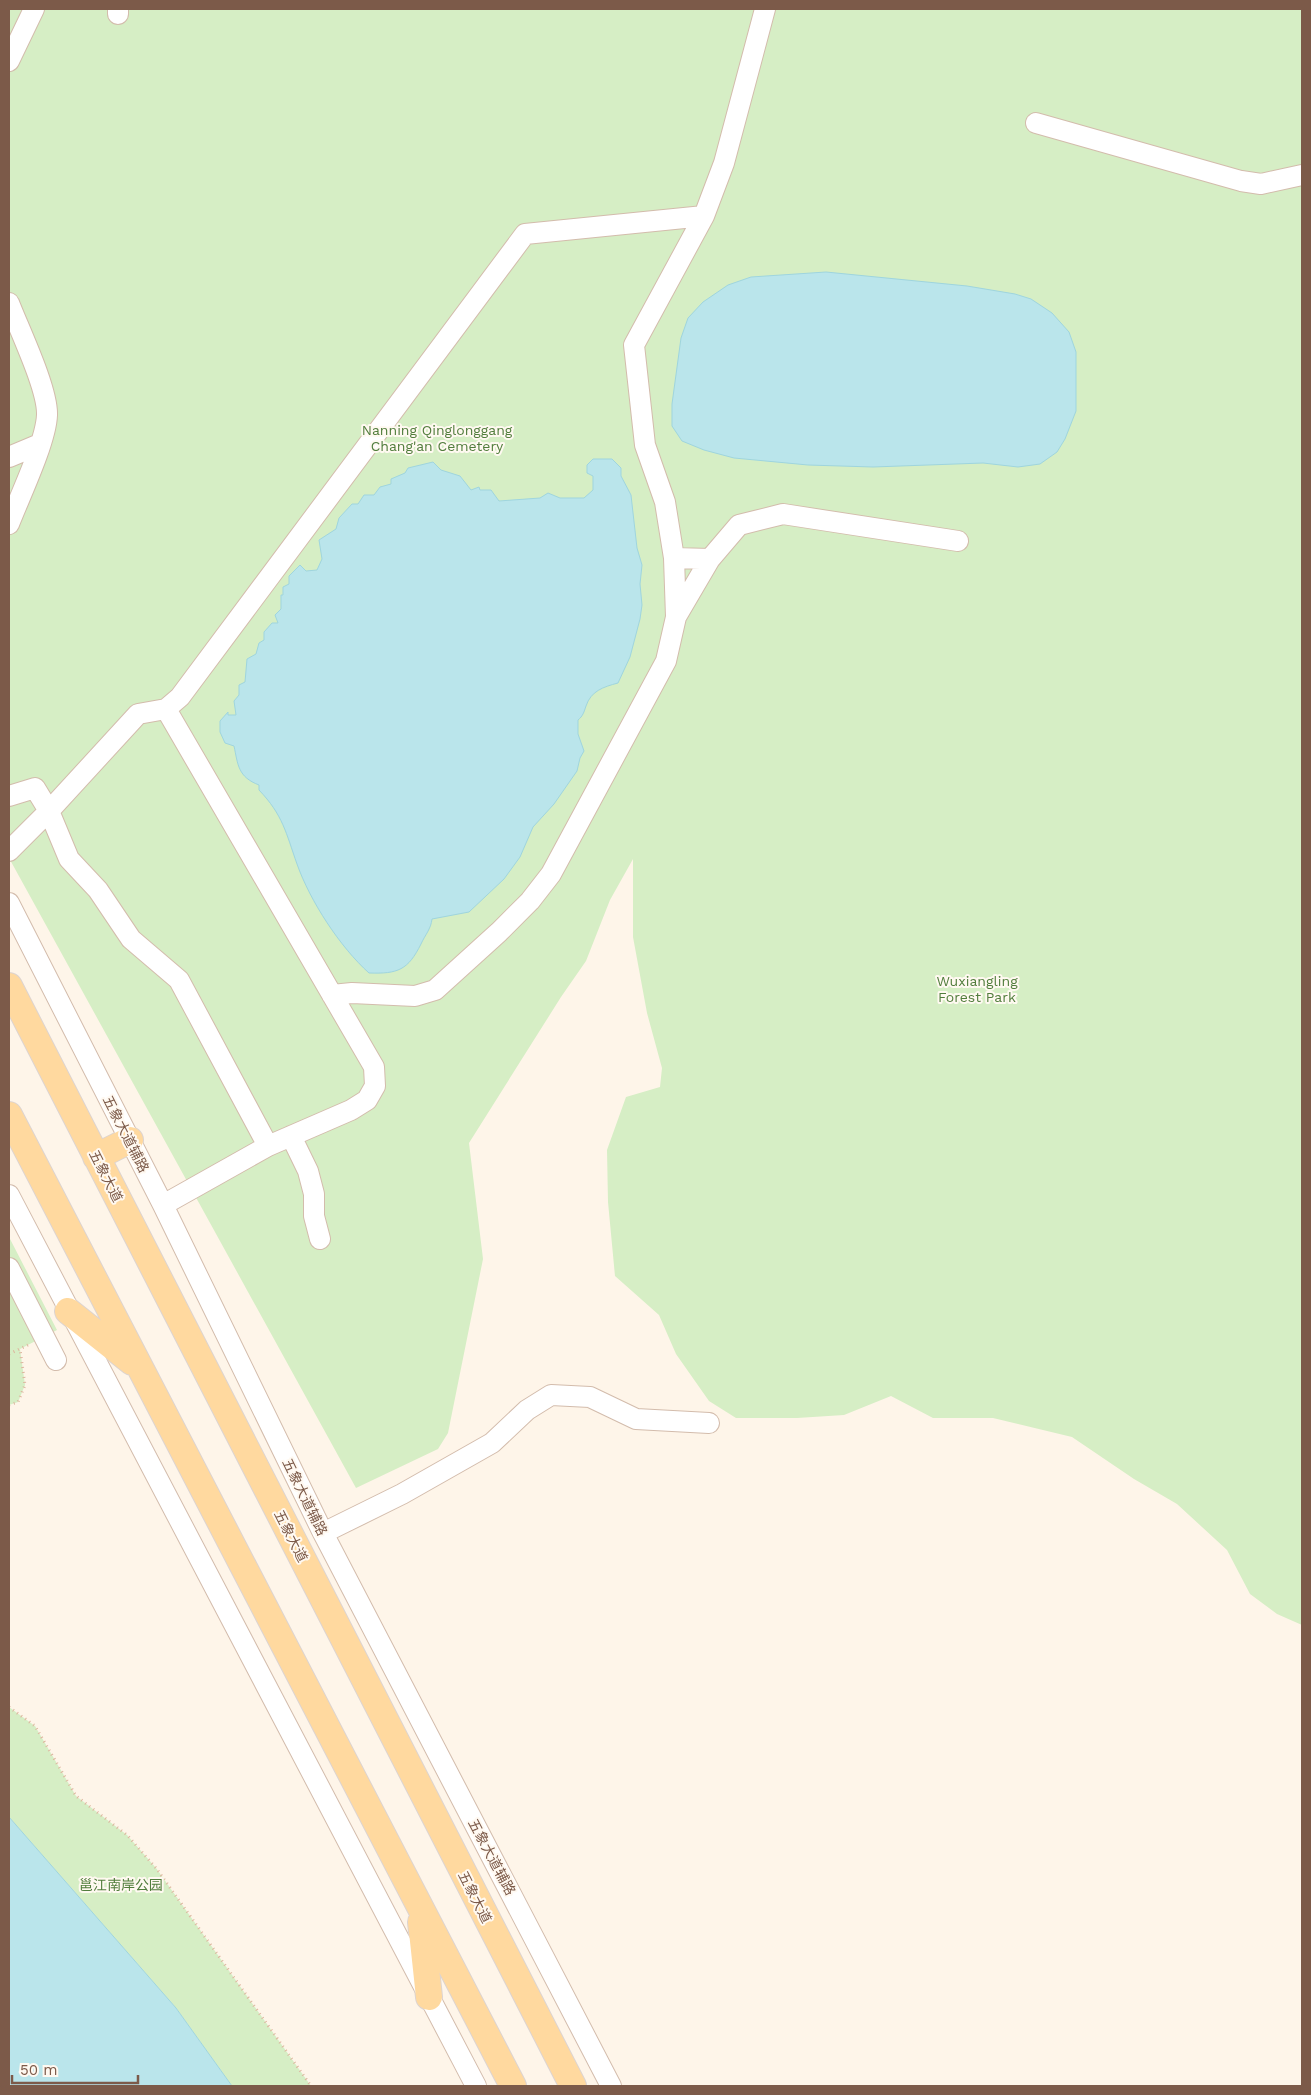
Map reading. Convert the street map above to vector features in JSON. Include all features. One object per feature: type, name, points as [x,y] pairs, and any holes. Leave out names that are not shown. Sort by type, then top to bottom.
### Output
[{"type":"main road","name":"五象大道","points":[[9,986],[573,2086]]},
{"type":"main road","points":[[9,1115],[513,2086]]},
{"type":"main road","points":[[96,1157],[130,1140]]},
{"type":"main road","points":[[68,1311],[141,1370]]},
{"type":"main road","points":[[420,1906],[430,1997]]},
{"type":"street","points":[[9,61],[34,9]]},
{"type":"street","points":[[332,995],[415,996],[435,990],[499,932],[530,900],[551,874],[666,662],[676,617],[674,558],[665,502],[645,445],[634,345],[704,216],[724,163],[766,9]]},
{"type":"street","points":[[1036,122],[1241,181],[1261,184],[1302,175]]},
{"type":"street","points":[[9,851],[49,811],[138,714],[166,709],[180,698],[525,234],[704,216]]},
{"type":"street","points":[[9,303],[44,393],[47,416],[40,444],[9,524]]},
{"type":"street","points":[[9,457],[40,444]]},
{"type":"street","points":[[676,617],[710,559],[739,525],[783,514],[958,541]]},
{"type":"street","points":[[674,558],[710,559]]},
{"type":"street","points":[[163,1205],[268,1146],[351,1110],[368,1100],[375,1086],[374,1067],[166,709]]},
{"type":"street","points":[[9,796],[35,788],[49,811],[69,859],[98,890],[131,939],[179,980],[268,1146]]},
{"type":"street","name":"五象大道辅路","points":[[9,903],[163,1205],[322,1533],[611,2086]]},
{"type":"street","points":[[291,1136],[308,1171],[314,1194],[314,1216],[320,1239]]},
{"type":"street","points":[[9,1195],[68,1311],[476,2086]]},
{"type":"street","points":[[9,1268],[56,1360]]},
{"type":"street","points":[[322,1533],[402,1494],[492,1443],[527,1410],[551,1395],[590,1397],[636,1419],[709,1423]]},
{"type":"path","points":[[9,1354],[20,1349],[24,1384],[18,1402],[9,1405]]},
{"type":"path","points":[[9,1707],[35,1726],[76,1796],[127,1836],[156,1868],[311,2086]]},
{"type":"green space","name":"Nanning Qinglonggang Chang'an Cemetery","points":[[9,9],[1302,9],[1302,1625],[1277,1614],[1250,1594],[1227,1550],[1177,1504],[1134,1479],[1072,1437],[993,1418],[933,1418],[891,1396],[844,1415],[797,1418],[736,1418],[709,1401],[676,1354],[659,1315],[615,1276],[608,1202],[607,1150],[626,1097],[660,1087],[662,1068],[647,1013],[633,937],[633,859],[610,900],[586,961],[561,997],[469,1143],[483,1259],[448,1433],[438,1449],[356,1488],[9,858]]},
{"type":"green space","points":[[9,1237],[57,1330],[20,1349],[25,1385],[18,1402],[9,1405]]},
{"type":"green space","name":"邕江南岸公园","points":[[9,1707],[35,1726],[76,1796],[127,1835],[156,1868],[311,2086],[232,2086],[176,2008],[9,1817]]},
{"type":"water","points":[[826,272],[967,286],[1015,294],[1031,299],[1052,313],[1069,332],[1076,352],[1076,411],[1065,439],[1057,452],[1040,464],[1018,467],[983,463],[873,467],[808,465],[734,458],[704,450],[682,441],[672,426],[672,404],[681,338],[688,318],[703,302],[728,285],[751,277]]},
{"type":"water","points":[[593,459],[612,459],[621,468],[621,476],[631,495],[637,548],[642,565],[640,584],[642,605],[630,657],[618,683],[598,690],[588,701],[583,714],[578,720],[578,734],[584,751],[577,771],[554,804],[533,827],[520,857],[504,879],[469,912],[432,919],[429,929],[416,953],[401,969],[388,973],[369,973],[347,950],[327,923],[303,878],[279,816],[259,790],[259,785],[252,782],[240,770],[234,746],[225,743],[220,732],[220,721],[228,712],[228,715],[236,715],[234,701],[239,695],[239,685],[245,682],[247,659],[256,654],[259,643],[264,640],[264,632],[272,623],[278,623],[275,615],[281,609],[281,595],[283,595],[283,587],[289,584],[289,576],[300,565],[306,571],[317,570],[322,559],[319,540],[336,529],[339,518],[352,504],[358,504],[364,495],[374,495],[380,487],[391,484],[391,479],[405,473],[408,468],[433,462],[441,470],[460,476],[471,490],[479,487],[480,490],[491,490],[499,501],[540,498],[548,493],[560,498],[584,498],[593,490],[593,476],[587,473],[587,465]]},
{"type":"water","points":[[9,1817],[176,2008],[232,2086],[9,2086]]},
{"type":"park label","name":"Wuxiangling Forest Park","points":[[977,990]]}]
